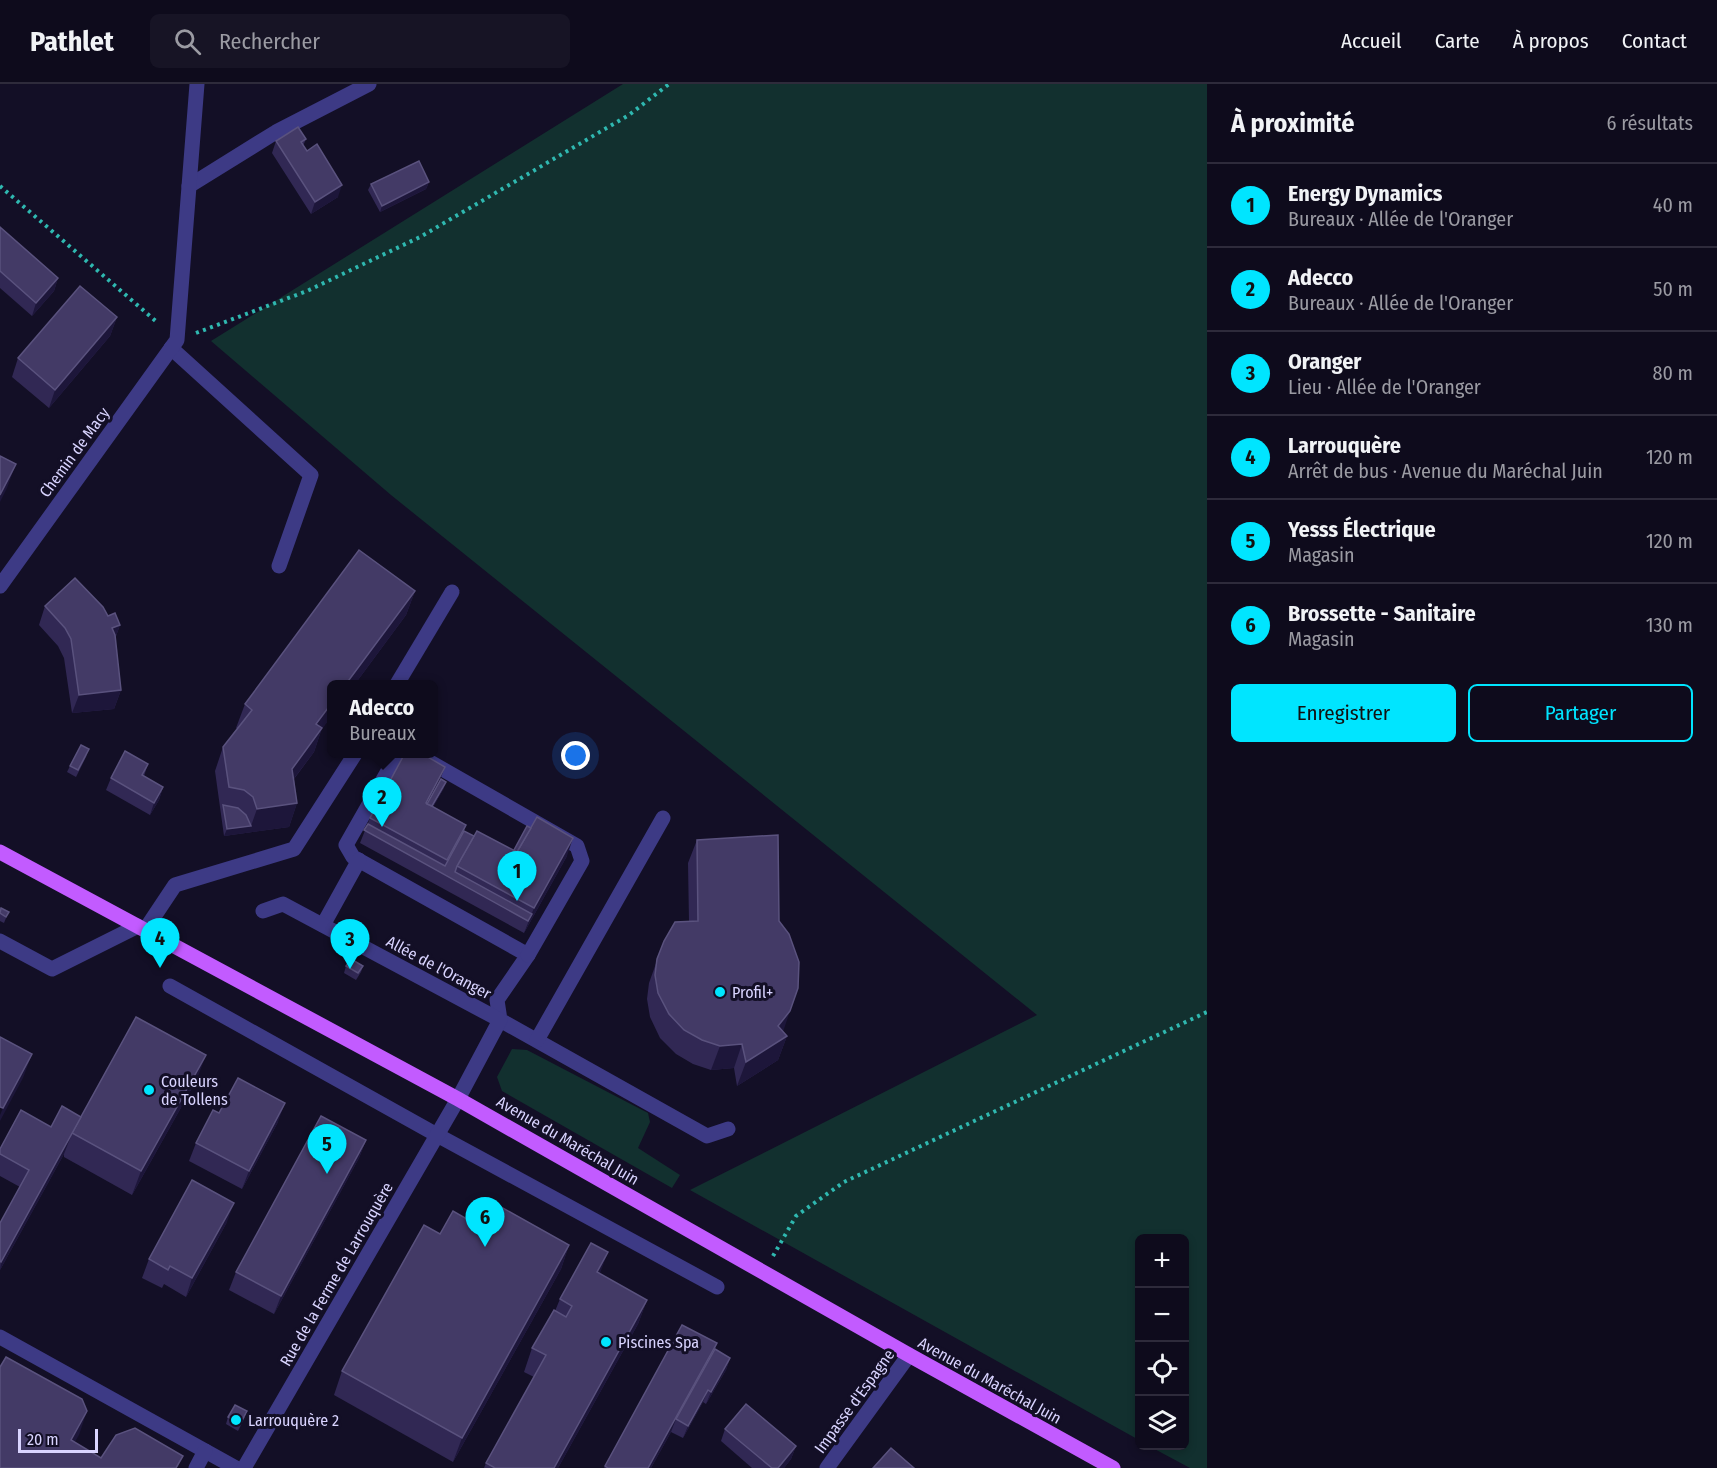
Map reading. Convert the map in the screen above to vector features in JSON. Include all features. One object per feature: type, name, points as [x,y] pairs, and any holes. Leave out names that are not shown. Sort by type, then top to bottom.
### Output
[{"type":"main road","name":"Avenue du Maréchal Juin","points":[[0,852],[458,1099],[1113,1468]]},
{"type":"street","points":[[196,84],[174,344],[311,475],[279,566]]},
{"type":"street","points":[[189,186],[276,132],[369,84]]},
{"type":"street","name":"Chemin de Macy","points":[[0,586],[174,344]]},
{"type":"street","points":[[399,680],[452,592]]},
{"type":"street","points":[[0,941],[52,969],[142,928],[175,885],[294,849],[352,758]]},
{"type":"street","points":[[397,758],[346,845],[353,857],[528,955]]},
{"type":"street","points":[[425,758],[577,846],[580,850],[582,861],[528,955],[497,1000],[500,1020]]},
{"type":"street","points":[[537,1040],[663,818]]},
{"type":"street","points":[[323,925],[359,860]]},
{"type":"street","name":"Allée de l'Oranger","points":[[263,910],[283,904],[537,1040],[707,1136],[728,1129]]},
{"type":"street","points":[[170,986],[437,1135],[717,1287]]},
{"type":"street","name":"Allée de l'Oranger","points":[[458,1099],[500,1020]]},
{"type":"street","name":"Rue de la Ferme de Larrouquère","points":[[244,1468],[458,1099]]},
{"type":"street","points":[[0,1337],[236,1468]]},
{"type":"street","name":"Impasse d'Espagne","points":[[826,1468],[909,1355]]},
{"type":"street","points":[[196,1468],[205,1451]]},
{"type":"path","points":[[0,186],[174,344],[307,291],[420,237],[628,116],[669,84]]},
{"type":"path","points":[[763,1272],[796,1216],[844,1182],[1207,1011]]},
{"type":"green space","points":[[623,84],[1207,84],[1207,1468],[1190,1468],[1156,1450],[1189,1450],[1189,1234],[1135,1234],[1135,1438],[690,1190],[1037,1015],[391,495],[211,341]]},
{"type":"green space","points":[[512,1049],[527,1050],[648,1113],[650,1122],[638,1148],[680,1175],[672,1188],[502,1091],[497,1077]]},
{"type":"building","points":[[298,127],[306,139],[301,142],[307,151],[317,144],[342,185],[315,202],[276,141]]},
{"type":"building","points":[[419,161],[429,182],[382,206],[371,184]]},
{"type":"building","points":[[0,227],[58,278],[36,303],[0,271]]},
{"type":"building","points":[[80,286],[117,317],[55,390],[18,358]]},
{"type":"building","points":[[0,456],[16,464],[0,495]]},
{"type":"building","points":[[359,550],[415,591],[349,680],[327,680],[327,709],[316,724],[322,728],[292,769],[297,803],[257,809],[253,797],[244,790],[229,787],[223,747],[252,710],[245,704]]},
{"type":"building","points":[[75,578],[103,607],[108,616],[115,613],[120,625],[112,628],[115,635],[121,690],[79,695],[71,639],[65,628],[45,606]]},
{"type":"building","points":[[81,745],[89,749],[78,770],[70,766]]},
{"type":"building","points":[[125,751],[148,764],[142,775],[163,787],[154,803],[111,778]]},
{"type":"building","points":[[402,758],[430,758],[445,767],[426,803],[466,825],[447,860],[370,818]]},
{"type":"building","points":[[441,779],[446,782],[432,806],[427,804]]},
{"type":"building","points":[[223,805],[238,808],[246,815],[251,826],[227,829]]},
{"type":"building","points":[[537,817],[573,838],[534,908],[457,866],[477,831],[517,852]]},
{"type":"building","points":[[368,824],[445,866],[464,831],[474,836],[455,872],[532,914],[528,921],[364,830]]},
{"type":"building","points":[[527,826],[531,828],[517,852],[514,850]]},
{"type":"building","points":[[778,835],[779,921],[789,934],[799,962],[798,988],[790,1011],[778,1026],[787,1036],[746,1062],[742,1044],[720,1046],[702,1040],[684,1030],[669,1014],[658,993],[655,975],[657,959],[675,922],[698,921],[697,840]]},
{"type":"building","points":[[1,908],[9,912],[6,917],[0,913]]},
{"type":"building","points":[[351,959],[363,966],[358,973],[346,966]]},
{"type":"building","points":[[136,1017],[206,1055],[141,1171],[72,1133]]},
{"type":"building","points":[[0,1037],[32,1054],[3,1108],[0,1107]]},
{"type":"building","points":[[238,1078],[285,1103],[249,1171],[196,1143],[213,1110],[219,1113]]},
{"type":"building","points":[[62,1106],[81,1117],[1,1262],[0,1223],[29,1170],[0,1154],[0,1149],[21,1110],[51,1127]]},
{"type":"building","points":[[321,1116],[366,1140],[281,1296],[236,1272]]},
{"type":"building","points":[[192,1180],[234,1203],[192,1278],[170,1266],[168,1270],[149,1259]]},
{"type":"building","points":[[485,1198],[569,1245],[462,1438],[342,1371],[424,1225],[440,1234],[453,1211],[472,1222]]},
{"type":"building","points":[[591,1243],[608,1252],[597,1272],[647,1300],[554,1468],[495,1468],[486,1463],[546,1355],[532,1348],[554,1310],[566,1317],[572,1306],[560,1299]]},
{"type":"building","points":[[682,1325],[717,1343],[648,1468],[608,1468],[605,1466]]},
{"type":"building","points":[[715,1349],[730,1358],[711,1392],[708,1390],[688,1426],[676,1419]]},
{"type":"building","points":[[6,1357],[82,1399],[87,1411],[71,1440],[101,1458],[116,1435],[135,1428],[183,1456],[176,1468],[0,1468],[0,1367]]},
{"type":"building","points":[[746,1404],[796,1446],[778,1468],[772,1468],[725,1429]]},
{"type":"building","points":[[235,1405],[247,1411],[240,1424],[228,1417]]},
{"type":"building","points":[[891,1448],[914,1468],[873,1468]]},
{"type":"place","name":"Adecco","points":[[382,827]]},
{"type":"place","name":"Energy Dynamics","points":[[517,901]]},
{"type":"place","name":"Larrouquère","points":[[160,968]]},
{"type":"place","name":"Oranger","points":[[350,969]]},
{"type":"place","name":"Profil+","points":[[720,992]]},
{"type":"place","name":"Couleurs de Tollens","points":[[149,1090]]},
{"type":"place","name":"Yesss Électrique","points":[[327,1174]]},
{"type":"place","name":"Brossette - Sanitaire","points":[[485,1247]]},
{"type":"place","name":"Piscines Spa","points":[[606,1342]]},
{"type":"place","name":"Larrouquère 2","points":[[236,1420]]}]
